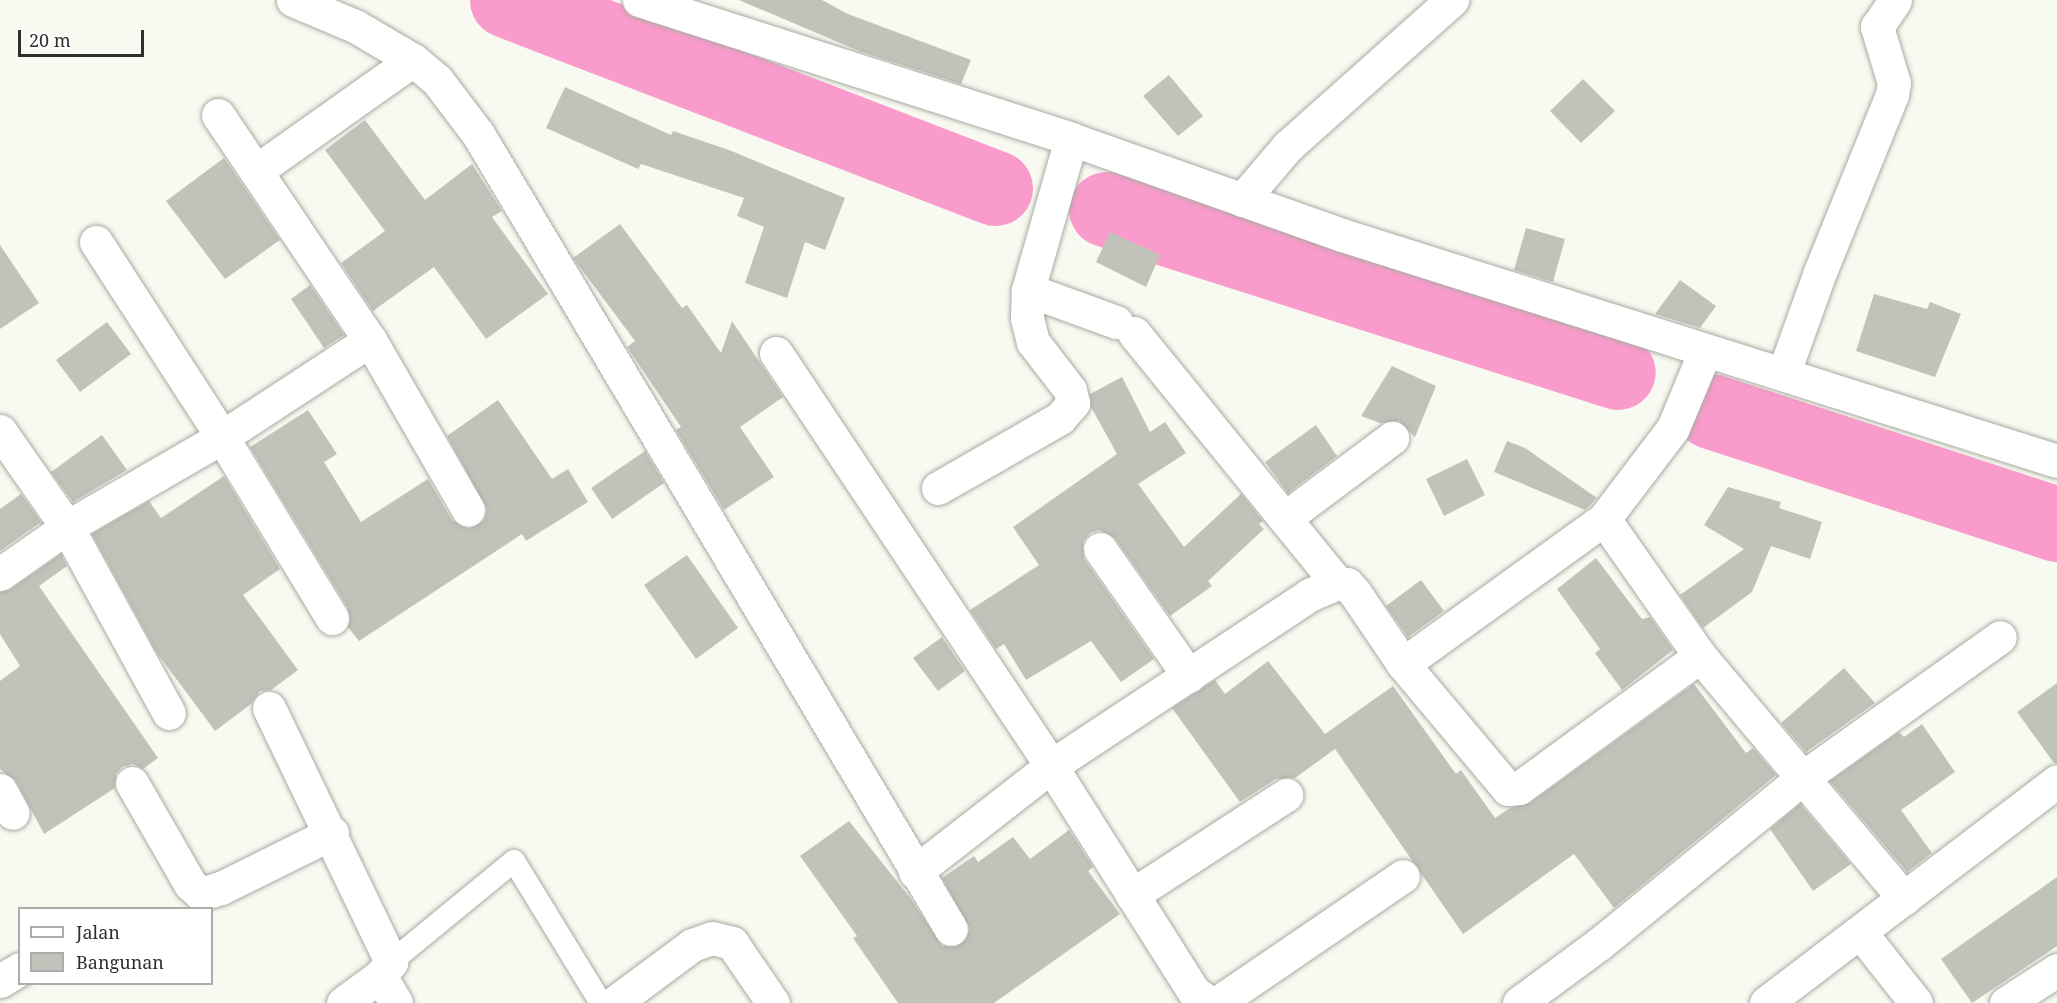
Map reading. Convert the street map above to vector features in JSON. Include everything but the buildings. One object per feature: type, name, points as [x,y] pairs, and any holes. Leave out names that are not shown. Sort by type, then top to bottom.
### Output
[{"type":"street","points":[[293,0],[355,26],[413,60],[437,80],[478,134],[951,929]]},
{"type":"street","points":[[639,0],[697,8],[1067,151],[1242,200],[1700,366],[1784,372],[2057,461]]},
{"type":"street","points":[[1242,200],[1288,146],[1452,0]]},
{"type":"street","points":[[1784,372],[1820,272],[1892,95],[1894,83],[1877,27],[1895,0]]},
{"type":"street","points":[[256,171],[413,60]]},
{"type":"street","points":[[218,116],[370,340],[468,510]]},
{"type":"street","points":[[938,488],[1060,418],[1073,404],[1070,390],[1033,342],[1027,318],[1028,290],[1067,151]]},
{"type":"street","points":[[96,242],[222,437],[332,618]]},
{"type":"street","points":[[1028,290],[1125,328],[1337,583]]},
{"type":"street","points":[[0,574],[67,527],[222,437],[370,340]]},
{"type":"street","points":[[776,353],[1050,766],[1194,992],[1210,1003]]},
{"type":"street","points":[[1403,664],[1604,519],[1673,428],[1700,366]]},
{"type":"street","points":[[0,431],[67,527],[169,713]]},
{"type":"street","points":[[1285,518],[1392,438]]},
{"type":"street","points":[[1604,519],[1700,656],[1801,779],[1904,898]]},
{"type":"street","points":[[1100,549],[1189,676]]},
{"type":"street","points":[[915,872],[1050,766],[1309,595],[1337,583],[1347,584],[1355,592],[1403,664],[1498,780],[1514,789],[1700,656]]},
{"type":"street","points":[[1519,1003],[1599,944],[1801,779],[2000,637]]},
{"type":"street","points":[[269,708],[332,833],[389,980],[343,1003]]},
{"type":"street","points":[[1766,1003],[2057,781]]},
{"type":"street","points":[[132,783],[190,884],[201,894],[221,888],[332,833]]},
{"type":"street","points":[[1132,895],[1286,795]]},
{"type":"street","points":[[1217,1003],[1403,876]]},
{"type":"street","points":[[1860,932],[1916,1003]]},
{"type":"street","points":[[614,1003],[692,945],[712,938],[732,943],[773,1003]]},
{"type":"street","points":[[0,981],[18,970]]},
{"type":"street","points":[[2006,1003],[2057,970]]},
{"type":"lane","points":[[389,980],[514,861],[601,1003]]},
{"type":"waterway","points":[[507,0],[995,188]]},
{"type":"waterway","points":[[1106,209],[1618,372]]},
{"type":"waterway","points":[[1711,411],[2057,524]]}]
